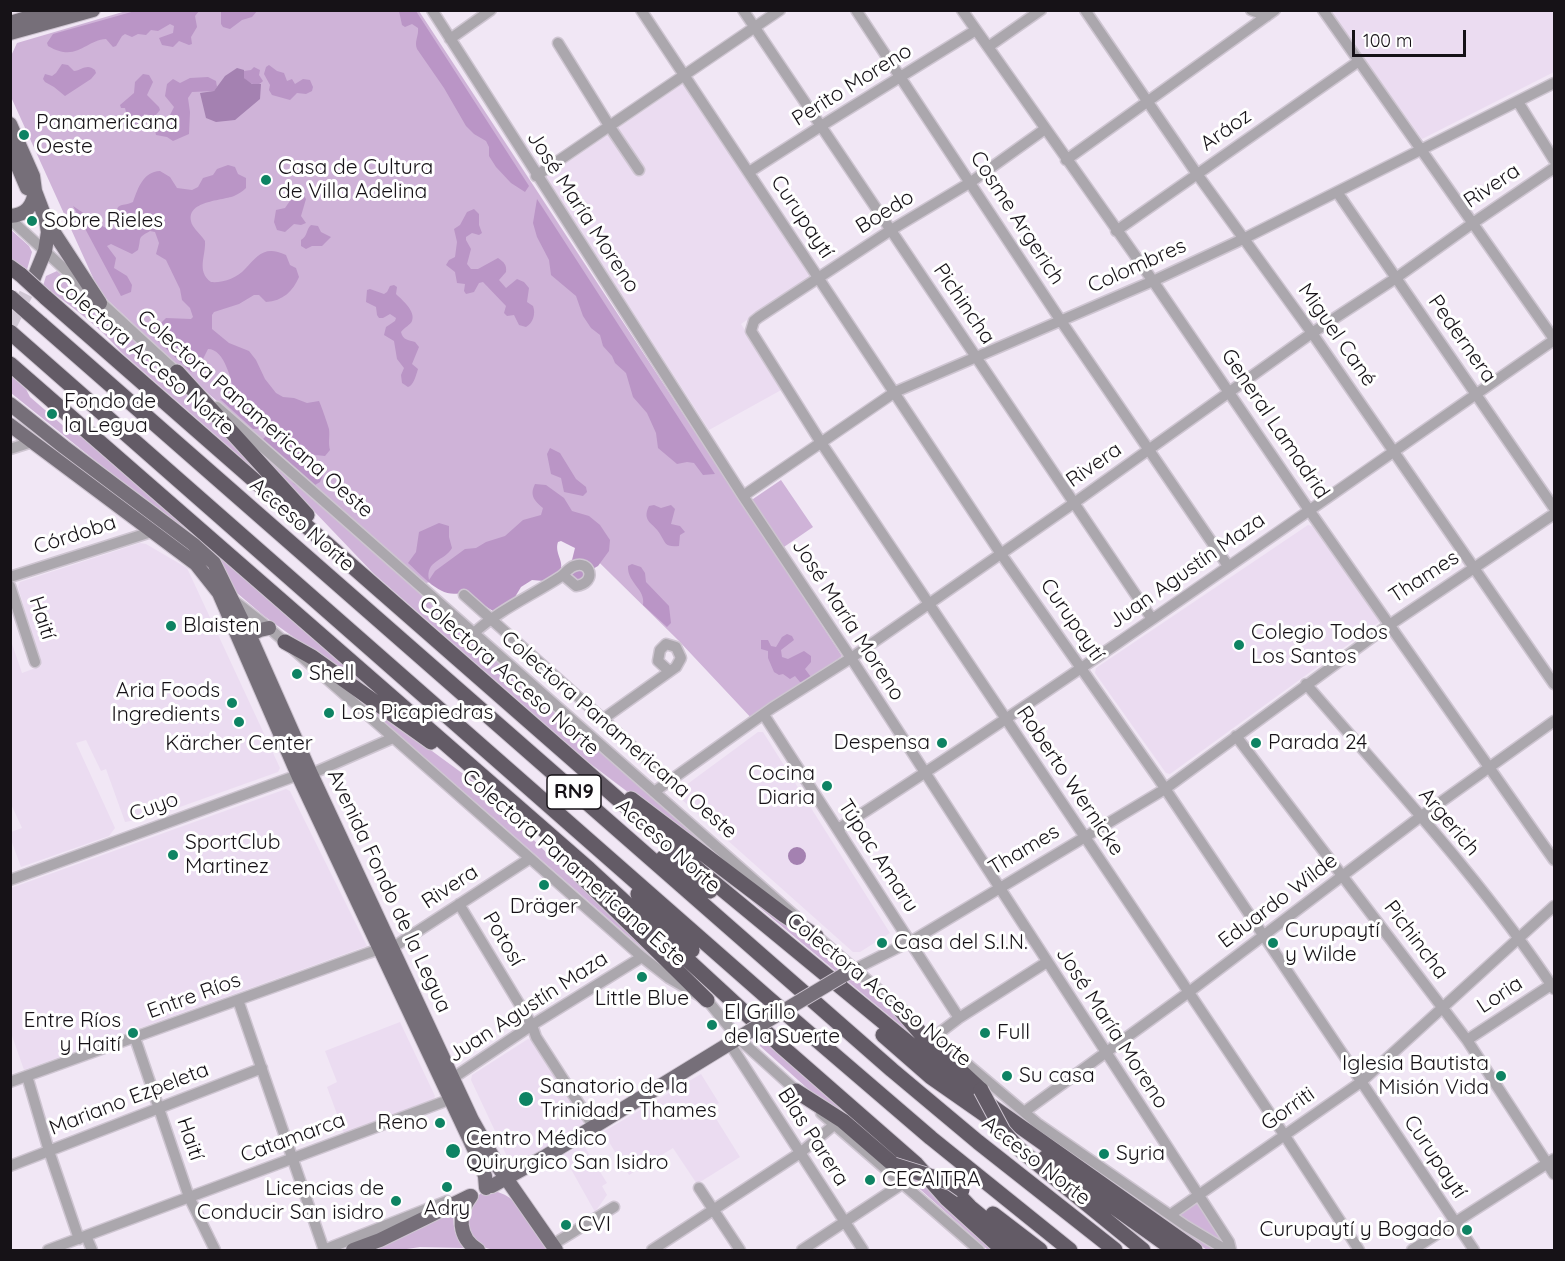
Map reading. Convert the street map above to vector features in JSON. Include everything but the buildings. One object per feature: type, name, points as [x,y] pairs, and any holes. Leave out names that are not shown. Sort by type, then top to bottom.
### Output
[{"type":"highway","name":"Colectora Acceso Norte","points":[[21,274],[700,871],[950,1077],[1195,1251]]},
{"type":"highway","name":"Acceso Norte","points":[[10,297],[892,1070],[1115,1251]]},
{"type":"highway","name":"RN9","points":[[10,332],[931,1138],[1070,1251]]},
{"type":"highway","points":[[10,364],[589,869],[780,1044],[916,1164],[946,1199],[1003,1251]]},
{"type":"highway","points":[[177,372],[282,489],[375,586]]},
{"type":"highway","points":[[285,642],[312,657],[499,790],[540,836],[707,1000]]},
{"type":"highway","points":[[551,741],[784,915],[816,936]]},
{"type":"highway","points":[[596,811],[711,892],[815,975],[953,1094],[1174,1251]]},
{"type":"highway","points":[[570,823],[678,937],[722,979],[918,1152],[962,1200],[1022,1251]]},
{"type":"highway","points":[[898,1007],[922,1035],[981,1090],[1003,1131],[1018,1148],[1143,1251]]},
{"type":"highway","points":[[796,1090],[843,1121],[894,1166],[952,1183],[1040,1251]]},
{"type":"main road","points":[[10,23],[53,10]]},
{"type":"main road","points":[[10,33],[93,10]]},
{"type":"main road","points":[[10,40],[27,29]]},
{"type":"main road","points":[[10,124],[33,176],[35,191],[46,220],[100,303]]},
{"type":"main road","points":[[10,147],[27,188],[35,191]]},
{"type":"main road","points":[[10,217],[27,210],[33,201],[35,191]]},
{"type":"main road","points":[[21,274],[45,251],[48,238],[46,220]]},
{"type":"main road","points":[[10,404],[208,557],[225,595]]},
{"type":"main road","points":[[10,425],[196,564],[225,595]]},
{"type":"main road","name":"Avenida Fondo de la Legua","points":[[225,595],[483,1169],[483,1190]]},
{"type":"main road","points":[[244,637],[269,628]]},
{"type":"main road","name":"Avenida Fondo de la Legua","points":[[386,949],[489,1153],[554,1248]]},
{"type":"main road","name":"Thames","points":[[353,1251],[507,1179],[855,969]]},
{"type":"main road","points":[[478,1251],[466,1239],[462,1228],[461,1217],[464,1206],[483,1190],[510,1190],[519,1196]]},
{"type":"street","name":"José María Moreno","points":[[432,10],[536,176],[743,496],[851,658],[1229,1242],[1231,1251]]},
{"type":"street","points":[[450,39],[491,10]]},
{"type":"street","name":"Curupaytí","points":[[641,10],[1001,554],[1083,668],[1474,1251]]},
{"type":"street","name":"Pichincha","points":[[743,10],[1152,619]]},
{"type":"street","points":[[536,176],[780,10]]},
{"type":"street","name":"Cosme Argerich","points":[[856,10],[1061,321],[1228,566]]},
{"type":"street","name":"General Lamadrid","points":[[962,10],[1153,281],[1309,510],[1554,860]]},
{"type":"street","points":[[988,47],[1041,10]]},
{"type":"street","name":"Miguel Cané","points":[[1085,10],[1197,174],[1312,333],[1554,684]]},
{"type":"street","points":[[1251,10],[1271,13]]},
{"type":"street","points":[[1323,10],[1554,340]]},
{"type":"street","points":[[1066,160],[1271,13]]},
{"type":"street","name":"Perito Moreno","points":[[749,172],[976,30]]},
{"type":"street","points":[[558,43],[639,170]]},
{"type":"street","name":"Aráoz","points":[[1116,231],[1359,61]]},
{"type":"street","name":"Colombres","points":[[743,496],[820,441],[895,392],[1153,281],[1244,239],[1554,83]]},
{"type":"street","points":[[1518,102],[1554,160]]},
{"type":"street","name":"Boedo","points":[[751,331],[754,321],[759,317],[891,230],[970,182],[1045,129]]},
{"type":"street","name":"Rivera","points":[[654,792],[1001,554],[1312,333],[1396,278],[1554,168]]},
{"type":"street","name":"Pedernera","points":[[1337,192],[1554,508]]},
{"type":"street","name":"Colectora Panamericana Oeste","points":[[10,217],[100,303],[177,372],[898,1007],[1024,1112],[1170,1215],[1226,1251]]},
{"type":"street","name":"Roberto Wernicke","points":[[751,331],[820,441],[1285,1136],[1359,1251]]},
{"type":"street","name":"Juan Agustín Maza","points":[[838,829],[1083,668],[1554,340]]},
{"type":"street","points":[[10,449],[32,442]]},
{"type":"street","name":"Thames","points":[[855,969],[910,941],[1165,789],[1390,624],[1554,514]]},
{"type":"street","name":"Córdoba","points":[[10,577],[151,532]]},
{"type":"street","points":[[474,633],[491,619],[563,575]]},
{"type":"street","name":"Haití","points":[[10,586],[35,663]]},
{"type":"street","name":"Colectora Panamericana Este","points":[[225,595],[269,628],[642,957],[669,978],[707,1000],[739,1038],[834,1125],[979,1251]]},
{"type":"street","points":[[464,595],[669,781]]},
{"type":"street","points":[[603,719],[669,671]]},
{"type":"street","name":"Argerich","points":[[1306,684],[1520,938],[1553,986]]},
{"type":"street","name":"Túpac Amaru","points":[[764,715],[959,1018]]},
{"type":"street","name":"Eduardo Wilde","points":[[1024,1112],[1554,721]]},
{"type":"street","name":"Pichincha","points":[[1236,736],[1444,1009],[1551,1161],[1554,1174]]},
{"type":"street","points":[[305,775],[393,738]]},
{"type":"street","name":"Cuyo","points":[[10,880],[305,775]]},
{"type":"street","name":"Rivera","points":[[386,949],[529,859]]},
{"type":"street","name":"Potosí","points":[[459,904],[532,1025],[543,1034],[596,1125]]},
{"type":"street","name":"Gorriti","points":[[1170,1215],[1362,1082],[1554,906]]},
{"type":"street","name":"Entre Ríos","points":[[10,1082],[386,949]]},
{"type":"street","name":"Juan Agustín Maza","points":[[451,1099],[453,1078],[532,1025],[642,957]]},
{"type":"street","points":[[934,1036],[1047,962]]},
{"type":"street","name":"Loria","points":[[1467,1041],[1553,986]]},
{"type":"street","points":[[238,1000],[324,1251],[459,1196],[483,1190]]},
{"type":"street","name":"Haití","points":[[135,1038],[189,1197],[215,1251]]},
{"type":"street","name":"Blas Parera","points":[[739,1038],[800,1154],[863,1251]]},
{"type":"street","name":"Mariano Ezpeleta","points":[[10,1166],[262,1068]]},
{"type":"street","points":[[27,1076],[49,1151],[82,1237],[92,1251]]},
{"type":"street","name":"Catamarca","points":[[48,1251],[451,1099]]},
{"type":"street","points":[[652,1251],[800,1154],[834,1125]]},
{"type":"street","points":[[1413,1251],[1551,1161]]},
{"type":"street","points":[[802,1251],[902,1184]]},
{"type":"street","points":[[699,1188],[740,1251]]},
{"type":"street","points":[[554,1248],[614,1207]]},
{"type":"shaded area","points":[[221,10],[272,11],[257,11],[252,17],[242,20],[230,29],[221,24]]},
{"type":"shaded area","points":[[126,11],[419,11],[842,656],[754,721],[678,640],[550,514],[447,578],[426,583],[210,395],[100,293],[11,97],[10,58],[17,43]]},
{"type":"shaded area","points":[[135,11],[199,11],[195,16],[197,27],[191,37],[192,44],[179,41],[173,47],[162,45],[159,38],[173,33],[174,26],[170,24],[158,31],[151,30],[146,35],[138,34],[132,37],[125,34],[113,47],[106,39],[74,52],[58,51],[48,46],[47,43],[53,34]]},
{"type":"shaded area","points":[[399,11],[416,11],[529,186],[525,192],[511,183],[496,167],[489,156],[486,141],[466,126],[444,88],[417,49],[418,28],[412,24],[405,27],[402,25]]},
{"type":"shaded area","points":[[1330,11],[1554,11],[1554,72],[1422,139]]},
{"type":"shaded area","points":[[62,64],[68,65],[74,71],[89,67],[96,73],[91,79],[65,96],[43,79],[45,74],[52,76],[56,73]]},
{"type":"shaded area","points":[[269,65],[284,73],[287,81],[292,79],[295,84],[303,79],[310,80],[312,91],[306,94],[297,93],[290,100],[272,95],[264,74]]},
{"type":"shaded area","points":[[254,67],[260,70],[259,75],[263,81],[258,84],[251,83],[244,78],[244,71]]},
{"type":"shaded area","points":[[237,68],[244,70],[244,78],[252,84],[261,84],[260,99],[235,120],[216,122],[206,118],[200,93],[214,91],[225,76]]},
{"type":"shaded area","points":[[143,74],[149,75],[153,82],[147,95],[160,110],[155,116],[144,114],[144,124],[141,126],[134,124],[131,130],[127,130],[121,125],[121,118],[126,112],[125,108],[121,108],[120,105],[134,93],[135,82]]},
{"type":"shaded area","points":[[208,77],[216,81],[217,87],[214,91],[192,92],[188,98],[189,134],[173,141],[156,135],[154,125],[156,122],[170,122],[170,115],[174,107],[165,96],[167,84],[173,79],[180,83],[190,78]]},
{"type":"shaded area","points":[[684,83],[811,276],[741,324],[783,389],[709,430],[546,177]]},
{"type":"shaded area","points":[[228,165],[235,167],[238,174],[246,178],[246,188],[234,196],[197,207],[191,218],[193,226],[205,241],[203,268],[206,278],[211,282],[229,279],[238,275],[258,256],[267,251],[286,255],[290,265],[296,268],[299,277],[294,287],[277,300],[266,302],[259,295],[254,295],[239,304],[214,312],[212,329],[229,343],[249,351],[276,393],[307,403],[319,401],[329,429],[330,450],[325,456],[306,454],[304,457],[305,464],[323,475],[320,482],[310,488],[302,489],[294,484],[262,440],[267,435],[278,436],[281,432],[280,426],[253,429],[220,399],[233,397],[235,394],[219,354],[208,349],[200,365],[191,372],[146,330],[158,326],[166,318],[191,319],[193,317],[190,308],[182,300],[180,289],[166,260],[156,254],[159,243],[155,232],[150,231],[141,237],[138,250],[132,254],[111,244],[107,246],[116,258],[114,268],[127,276],[132,285],[131,292],[121,296],[73,206],[104,227],[115,229],[117,226],[114,219],[117,209],[133,202],[142,182],[149,174],[160,171],[170,177],[177,188],[192,190],[198,187],[203,178],[213,175],[217,169]]},
{"type":"shaded area","points":[[299,193],[306,199],[301,216],[306,223],[294,224],[285,232],[277,230],[274,222],[276,210],[285,208],[294,195]]},
{"type":"shaded area","points":[[537,199],[715,474],[703,475],[694,463],[677,464],[658,448],[656,433],[647,413],[633,397],[626,373],[615,363],[603,346],[600,335],[591,328],[583,316],[576,296],[551,275],[549,260],[537,237],[533,223]]},
{"type":"shaded area","points":[[474,209],[479,214],[482,233],[479,235],[472,233],[466,237],[471,249],[467,264],[471,269],[478,269],[498,258],[506,267],[506,272],[499,280],[506,288],[517,279],[524,282],[529,288],[527,302],[533,306],[534,312],[532,321],[526,327],[519,325],[514,315],[507,316],[504,313],[506,306],[483,282],[479,283],[474,292],[466,294],[465,284],[457,283],[455,272],[446,265],[455,257],[457,242],[454,229],[460,225],[467,212]]},
{"type":"shaded area","points":[[311,225],[318,226],[321,232],[331,237],[322,246],[312,246],[306,249],[301,246],[301,240]]},
{"type":"shaded area","points":[[10,229],[29,246],[32,252],[26,273],[11,259]]},
{"type":"shaded area","points":[[57,271],[188,390],[280,492],[121,352],[94,325],[43,286],[46,276]]},
{"type":"shaded area","points":[[390,286],[397,287],[396,294],[408,306],[413,317],[401,332],[402,335],[419,347],[412,364],[418,369],[413,382],[408,387],[402,383],[401,375],[404,368],[397,359],[394,341],[384,335],[386,327],[396,318],[390,314],[379,318],[376,307],[366,302],[367,290],[384,294]]},
{"type":"shaded area","points":[[10,375],[26,389],[30,397],[67,429],[90,442],[387,704],[264,616],[230,587],[214,556],[11,393]]},
{"type":"shaded area","points":[[248,442],[754,887],[588,762],[373,573]]},
{"type":"shaded area","points":[[550,448],[560,453],[576,479],[586,487],[587,492],[583,496],[564,492],[561,478],[551,474],[547,454]]},
{"type":"shaded area","points":[[781,480],[813,527],[781,549],[752,504],[753,499]]},
{"type":"shaded area","points":[[535,484],[546,485],[564,498],[572,511],[589,516],[600,525],[610,540],[609,551],[598,566],[591,570],[590,578],[570,585],[575,548],[561,541],[558,542],[560,571],[544,581],[532,580],[521,587],[512,602],[493,611],[463,592],[455,594],[440,590],[408,563],[416,552],[419,532],[439,523],[449,526],[452,548],[430,568],[429,580],[435,571],[465,549],[476,548],[505,536],[523,520],[541,515],[543,508],[533,495]]},
{"type":"shaded area","points":[[654,505],[661,508],[671,505],[675,509],[671,524],[680,526],[685,532],[680,535],[679,546],[666,544],[647,519],[649,506]]},
{"type":"shaded area","name":"Colegio Todos Los Santos","points":[[1308,525],[1312,526],[1380,618],[1379,622],[1170,774],[1166,773],[1095,673],[1096,668]]},
{"type":"shaded area","points":[[140,543],[146,544],[187,568],[280,768],[278,772],[152,817],[125,822],[106,769],[101,771],[86,740],[76,743],[115,828],[109,836],[21,867],[10,837],[11,832],[22,828],[11,804],[10,638],[22,673],[41,666],[18,587],[20,582]]},
{"type":"shaded area","points":[[632,564],[641,567],[645,573],[646,582],[669,606],[671,623],[667,627],[643,605],[642,595],[628,572],[628,566]]},
{"type":"shaded area","points":[[787,634],[794,640],[781,650],[782,657],[788,659],[804,651],[811,656],[811,662],[805,669],[811,677],[806,682],[800,682],[795,676],[790,679],[774,672],[768,658],[768,651],[761,649],[761,640],[768,640],[771,646],[776,647],[782,637]]},
{"type":"shaded area","points":[[342,685],[477,784],[653,958]]},
{"type":"shaded area","points":[[758,732],[763,732],[890,933],[860,952],[853,952],[680,798],[678,791]]},
{"type":"shaded area","points":[[286,789],[290,791],[367,946],[24,1070],[11,1033],[11,888]]},
{"type":"shaded area","points":[[657,822],[763,903],[836,964],[846,977],[870,989],[942,1060]]},
{"type":"shaded area","points":[[797,847],[803,850],[806,856],[803,862],[797,865],[791,862],[788,856],[791,850]]},
{"type":"shaded area","points":[[400,1022],[435,1096],[433,1101],[344,1133],[327,1087],[337,1082],[325,1051]]},
{"type":"shaded area","points":[[761,1038],[911,1164],[951,1213],[994,1250],[988,1250],[760,1046]]},
{"type":"shaded area","name":"Sanatorio de la Trinidad - Thames","points":[[528,1039],[533,1040],[584,1119],[583,1124],[516,1167],[511,1165],[471,1080],[472,1075]]},
{"type":"shaded area","points":[[701,1074],[719,1103],[710,1109],[740,1157],[697,1184],[673,1148],[629,1175],[603,1132]]},
{"type":"shaded area","points":[[1038,1129],[1215,1250],[1207,1250],[1089,1171]]},
{"type":"shaded area","points":[[583,1144],[607,1183],[602,1186],[607,1195],[595,1212],[563,1155]]},
{"type":"shaded area","points":[[487,1191],[502,1193],[514,1201],[548,1250],[495,1250],[476,1243],[469,1235],[466,1209],[472,1199]]},
{"type":"shaded area","points":[[1199,1201],[1224,1242],[1221,1243],[1178,1214]]},
{"type":"shaded area","points":[[454,1208],[455,1230],[465,1248],[420,1247],[400,1250],[363,1250]]},
{"type":"tunnel","points":[[10,325],[33,280]]},
{"type":"place","name":"Panamericana Oeste","points":[[24,135]]},
{"type":"place","name":"Casa de Cultura de Villa Adelina","points":[[266,180]]},
{"type":"place","name":"Sobre Rieles","points":[[32,221]]},
{"type":"place","name":"Fondo de la Legua","points":[[52,414]]},
{"type":"place","name":"Blaisten","points":[[171,626]]},
{"type":"place","name":"Colegio Todos Los Santos","points":[[1239,645]]},
{"type":"place","name":"Shell","points":[[297,674]]},
{"type":"place","name":"Aria Foods Ingredients","points":[[232,703]]},
{"type":"place","name":"Los Picapiedras","points":[[329,713]]},
{"type":"place","name":"Kärcher Center","points":[[239,722]]},
{"type":"place","name":"Despensa","points":[[942,743]]},
{"type":"place","name":"Parada 24","points":[[1256,743]]},
{"type":"place","name":"Cocina Diaria","points":[[827,786]]},
{"type":"place","name":"SportClub Martinez","points":[[173,855]]},
{"type":"place","name":"Dräger","points":[[544,885]]},
{"type":"place","name":"Casa del S.I.N.","points":[[882,943]]},
{"type":"place","name":"Curupaytí y Wilde","points":[[1273,943]]},
{"type":"place","name":"Little Blue","points":[[642,977]]},
{"type":"place","name":"El Grillo de la Suerte","points":[[712,1025]]},
{"type":"place","name":"Entre Ríos y Haití","points":[[133,1033]]},
{"type":"place","name":"Full","points":[[985,1033]]},
{"type":"place","name":"Su casa","points":[[1007,1076]]},
{"type":"place","name":"Iglesia Bautista Misión Vida","points":[[1501,1076]]},
{"type":"place","name":"Sanatorio de la Trinidad - Thames","points":[[526,1099]]},
{"type":"place","name":"Reno","points":[[440,1123]]},
{"type":"place","name":"Centro Médico Quirurgico San Isidro","points":[[453,1151]]},
{"type":"place","name":"Syria","points":[[1104,1154]]},
{"type":"place","name":"CECAITRA","points":[[870,1180]]},
{"type":"place","name":"Adry","points":[[447,1187]]},
{"type":"place","name":"Licencias de Conducir San isidro","points":[[396,1201]]},
{"type":"place","name":"CVI","points":[[566,1225]]},
{"type":"place","name":"Curupaytí y Bogado","points":[[1467,1230]]}]
